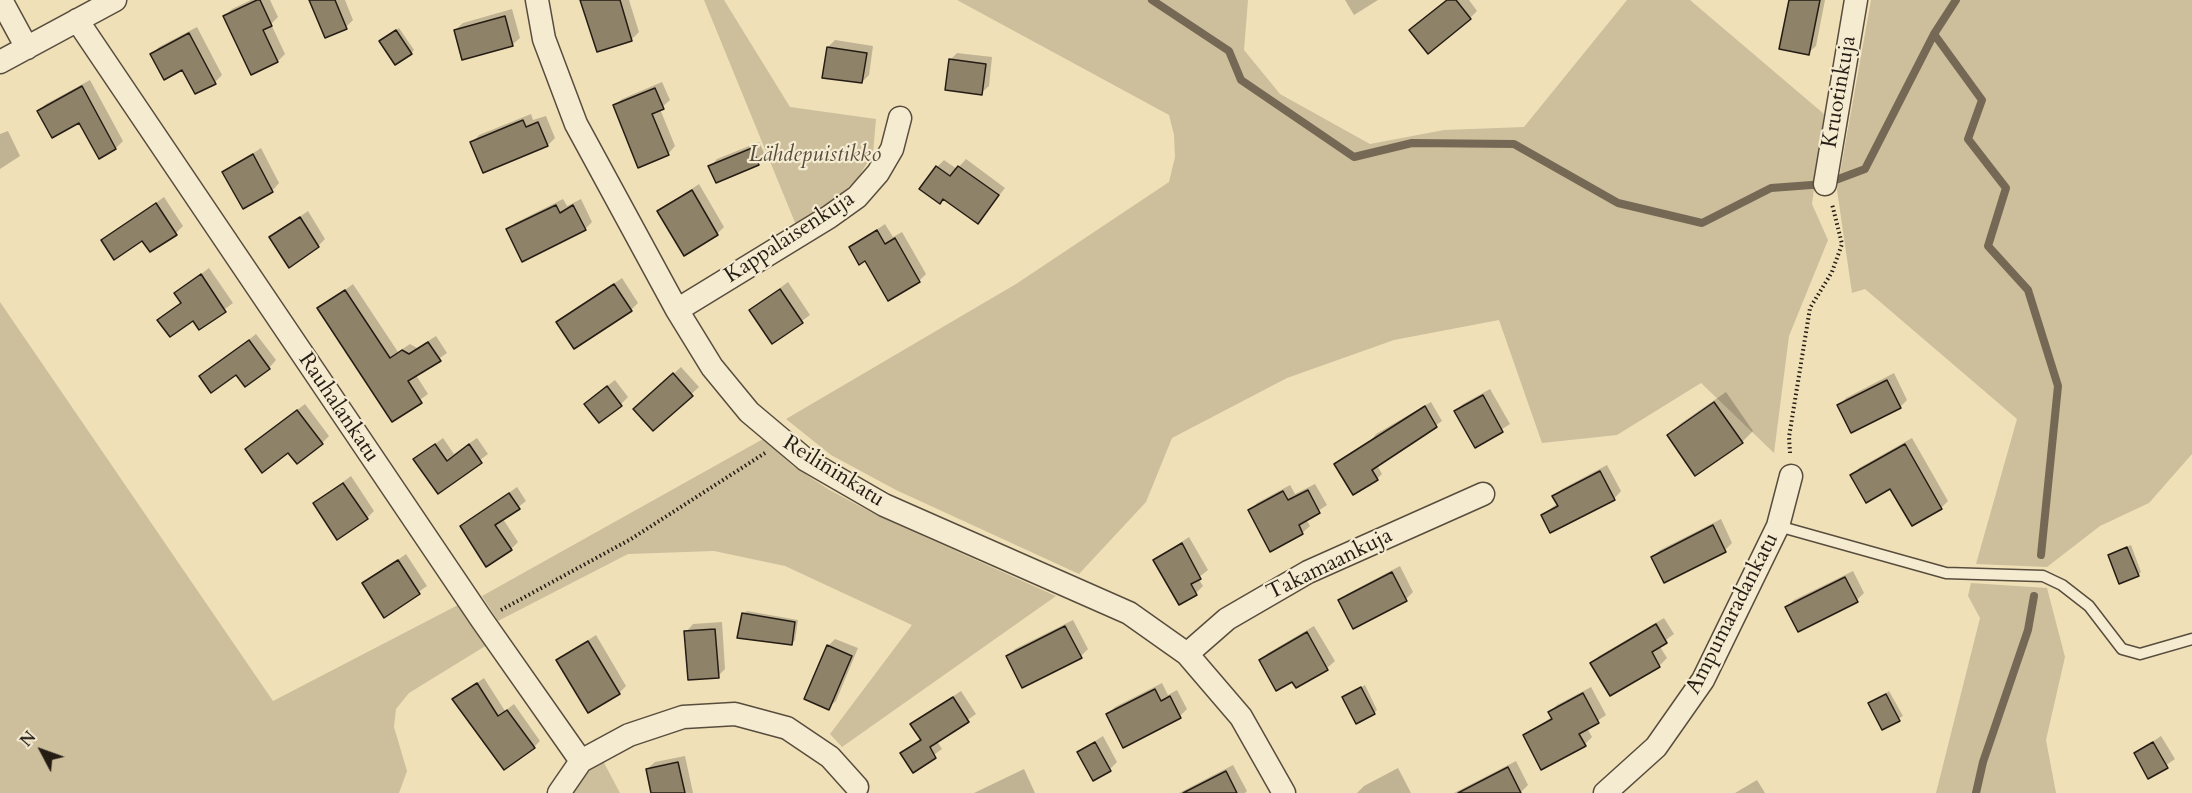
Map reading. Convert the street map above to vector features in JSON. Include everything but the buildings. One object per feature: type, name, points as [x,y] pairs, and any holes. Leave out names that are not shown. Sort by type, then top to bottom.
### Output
[{"type":"street","points":[[1,0],[27,48]]},
{"type":"street","points":[[0,62],[115,0]]},
{"type":"street","name":"Reilininkatu","points":[[537,0],[544,39],[576,124],[677,310],[712,368],[749,412],[806,460],[884,505],[1130,613],[1187,654],[1241,717],[1284,793]]},
{"type":"street","name":"Kruotinkuja","points":[[1825,184],[1856,0]]},
{"type":"street","name":"Rauhalankatu","points":[[77,20],[482,620],[581,761]]},
{"type":"street","name":"Kappalaisenkuja","points":[[677,310],[829,218],[857,197],[878,173],[892,149],[900,118]]},
{"type":"street","name":"Ampumaradankatu","points":[[1605,793],[1656,747],[1703,680],[1778,526],[1791,476]]},
{"type":"street","name":"Takamaankuja","points":[[1187,654],[1227,620],[1308,572],[1483,494]]},
{"type":"street","points":[[559,793],[581,761],[629,735],[683,717],[735,714],[787,728],[830,757],[858,786]]},
{"type":"lane","points":[[1778,526],[1946,573],[2043,576],[2062,585],[2089,606],[2122,649],[2140,654],[2192,639]]},
{"type":"path","points":[[1791,476],[1789,437],[1810,308],[1832,272],[1842,244],[1825,184]]},
{"type":"path","points":[[482,620],[631,539],[782,442]]},
{"type":"green space","name":"Lähdepuistikko","points":[[704,0],[724,0],[790,107],[876,119],[873,153],[858,178],[839,196],[796,225]]},
{"type":"green space","points":[[957,0],[1248,0],[1244,50],[1280,94],[1370,144],[1444,130],[1524,127],[1627,0],[1690,0],[1824,114],[1812,204],[1828,240],[1789,336],[1774,453],[1701,383],[1617,435],[1542,443],[1499,320],[1394,340],[1287,378],[1172,438],[1146,502],[1079,574],[896,490],[831,455],[786,419],[1016,284],[1169,182],[1175,157],[1174,135],[1169,115]]},
{"type":"green space","points":[[1871,0],[2192,0],[2192,454],[2149,503],[2100,526],[2047,567],[1976,564],[2017,419],[1865,289],[1852,293],[1837,190]]},
{"type":"green space","points":[[0,302],[273,701],[458,605],[487,645],[409,693],[396,709],[394,727],[407,771],[399,793],[0,793]]},
{"type":"green space","points":[[763,439],[793,466],[828,489],[876,515],[1056,596],[842,747],[830,734],[912,625],[785,566],[714,551],[628,554],[498,621],[482,596]]},
{"type":"green space","points":[[1971,583],[2047,588],[2065,657],[2046,740],[2056,793],[1936,793],[1980,618],[1968,596]]},
{"type":"green space","points":[[602,759],[620,793],[571,793],[590,768]]},
{"type":"waterway","points":[[1152,0],[1229,51],[1241,80],[1354,157],[1412,143],[1514,144],[1618,203],[1702,223],[1771,188],[1825,184],[1865,169],[1934,34]]},
{"type":"waterway","points":[[1956,0],[1934,34],[1982,100],[1968,139],[2006,188],[1988,246],[2028,290],[2058,386],[2041,555]]},
{"type":"waterway","points":[[1976,793],[1983,762],[2028,630],[2034,596]]}]
